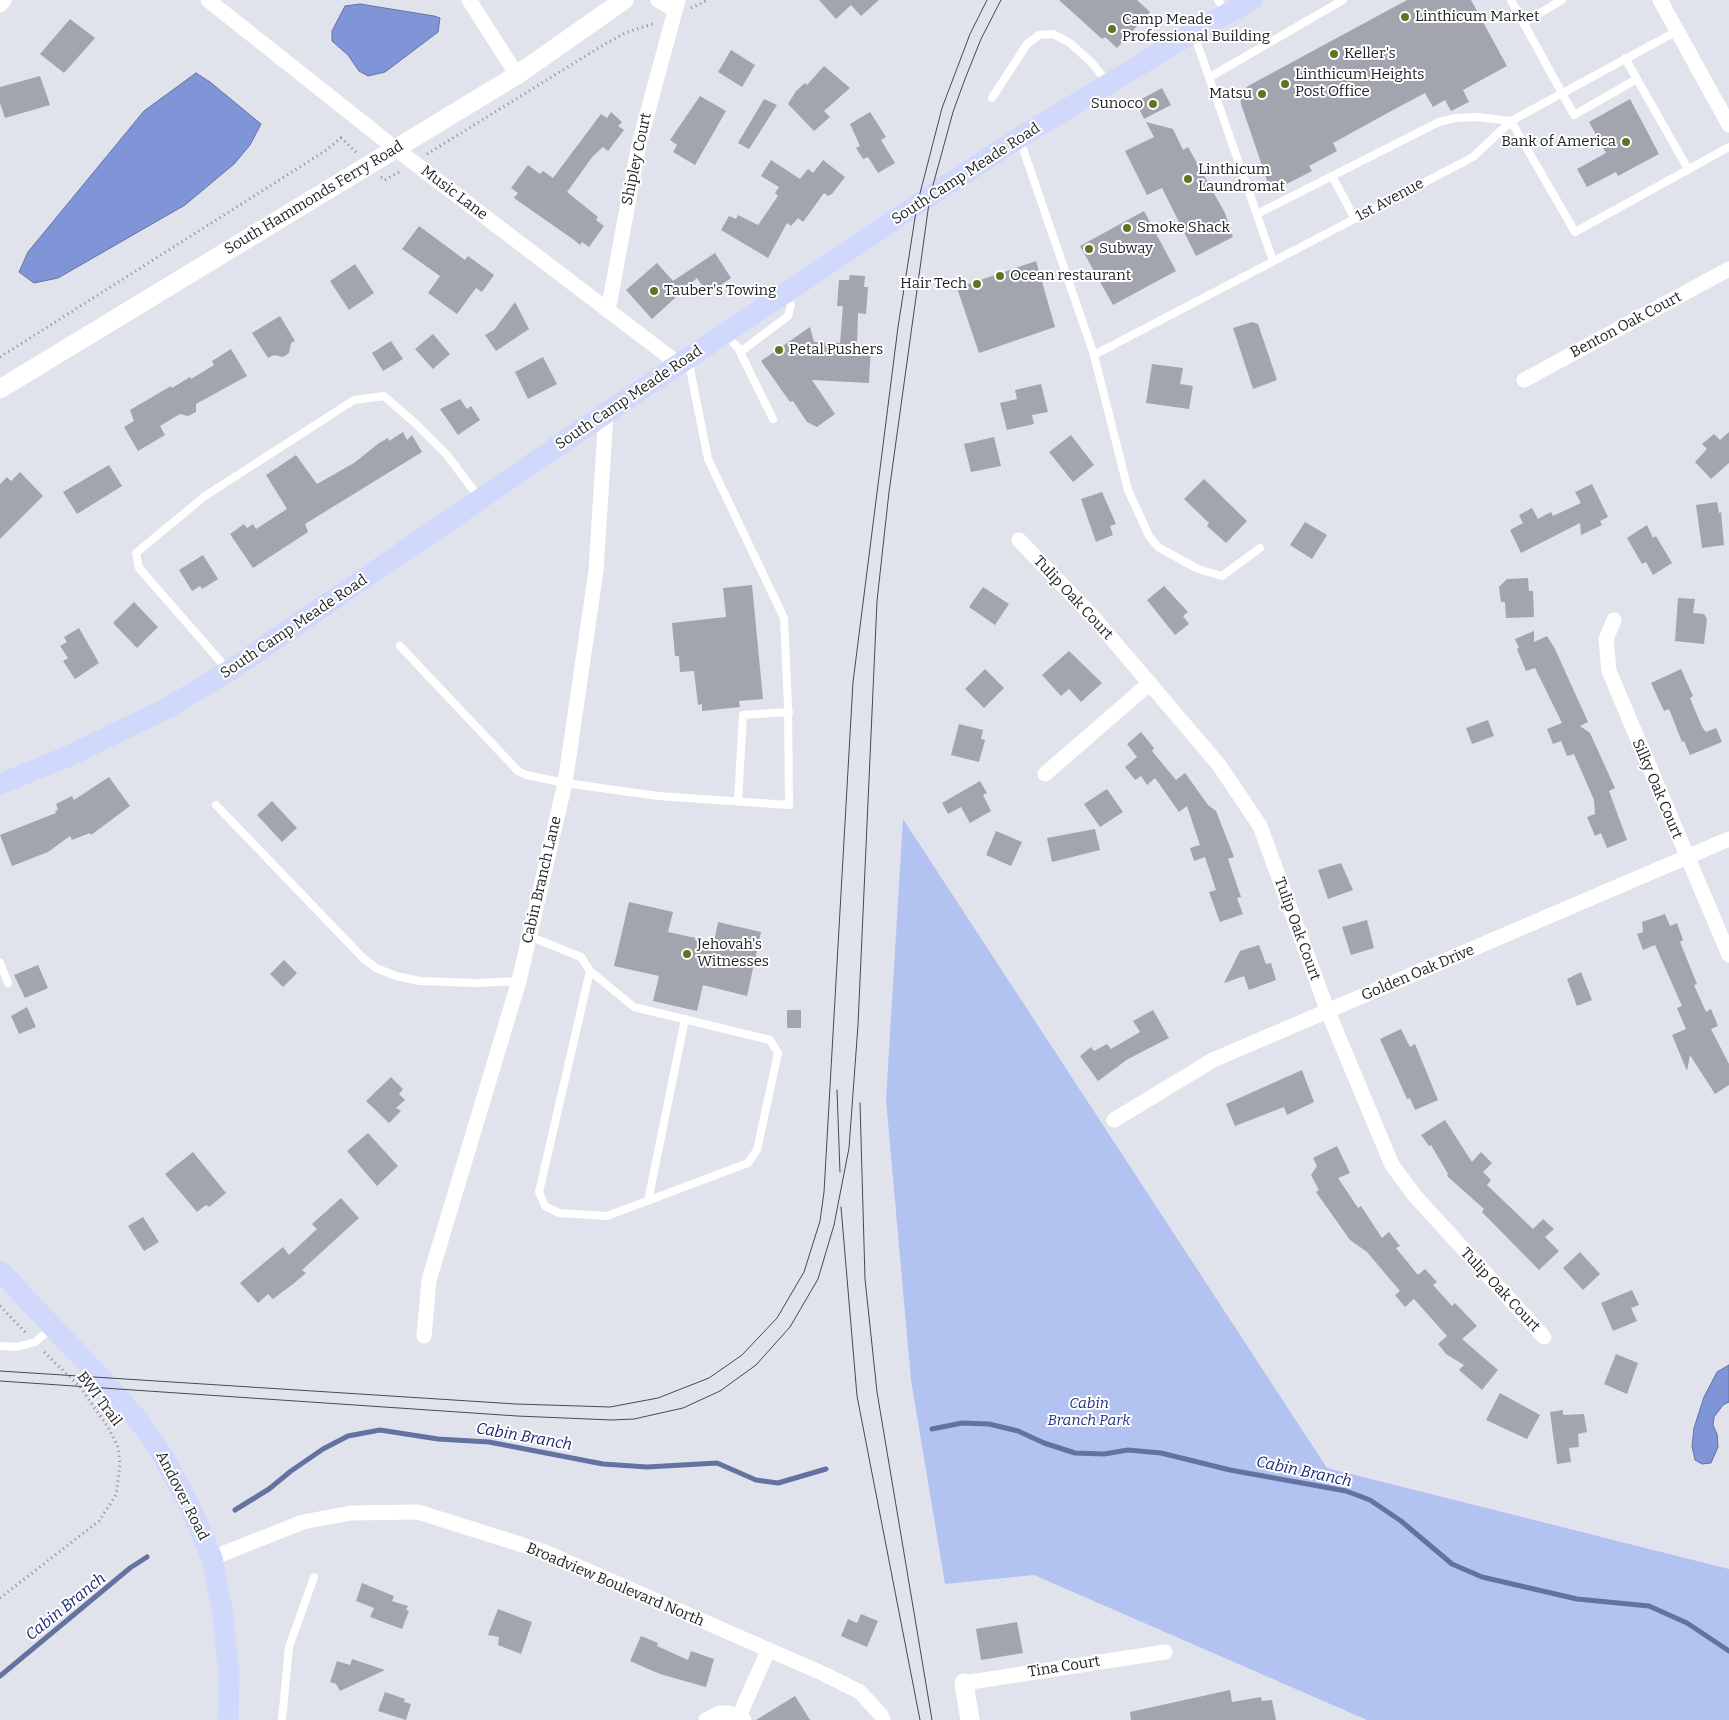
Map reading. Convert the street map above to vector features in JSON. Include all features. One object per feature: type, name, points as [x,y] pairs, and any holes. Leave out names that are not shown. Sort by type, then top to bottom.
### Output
[{"type":"main road","name":"South Camp Meade Road","points":[[1,783],[69,756],[169,708],[229,671],[481,500],[606,412],[684,362],[731,341],[783,294],[1019,138],[1194,32],[1223,7],[1252,0]]},
{"type":"main road","name":"Andover Road","points":[[0,1270],[112,1390],[158,1448],[188,1502],[212,1558],[228,1652],[228,1720]]},
{"type":"street","points":[[0,5],[4,0]]},
{"type":"street","name":"Music Lane","points":[[208,0],[396,149],[608,310],[684,362]]},
{"type":"street","points":[[469,0],[517,75]]},
{"type":"street","name":"South Hammonds Ferry Road","points":[[0,389],[517,75],[624,0]]},
{"type":"street","name":"Shipley Court","points":[[608,310],[639,144],[677,5],[658,0]]},
{"type":"street","points":[[1660,0],[1729,125]]},
{"type":"street","name":"Benton Oak Court","points":[[1524,380],[1729,269]]},
{"type":"street","name":"Cabin Branch Lane","points":[[424,1336],[430,1280],[519,981],[565,783],[596,571],[606,412]]},
{"type":"street","name":"Tulip Oak Court","points":[[1019,540],[1094,618],[1150,683],[1219,765],[1260,826],[1328,1012],[1392,1165],[1415,1196],[1544,1337]]},
{"type":"street","name":"Silky Oak Court","points":[[1614,620],[1606,639],[1609,672],[1729,955]]},
{"type":"street","points":[[1045,774],[1150,683]]},
{"type":"street","name":"Golden Oak Drive","points":[[1114,1120],[1213,1060],[1729,839]]},
{"type":"street","name":"Broadview Boulevard North","points":[[212,1558],[303,1522],[352,1513],[418,1512],[544,1552],[824,1674],[860,1692],[881,1714],[883,1720]]},
{"type":"street","points":[[706,1720],[719,1714],[742,1718],[768,1651]]},
{"type":"street","name":"Tina Court","points":[[964,1683],[1165,1652]]},
{"type":"street","points":[[964,1683],[970,1720]]},
{"type":"lane","points":[[1210,78],[1344,0]]},
{"type":"lane","points":[[1511,0],[1574,116],[1637,79]]},
{"type":"lane","points":[[1523,23],[1562,0]]},
{"type":"lane","name":"1st Avenue","points":[[1094,355],[1473,157],[1511,121],[1677,31]]},
{"type":"lane","points":[[1194,32],[1273,261]]},
{"type":"lane","points":[[992,98],[1027,44],[1039,35],[1053,34],[1070,43],[1092,63],[1108,84]]},
{"type":"lane","points":[[1625,58],[1688,169]]},
{"type":"lane","points":[[1257,214],[1439,122],[1455,118],[1477,117],[1511,121],[1575,232],[1729,148]]},
{"type":"lane","points":[[1019,138],[1094,355],[1128,490],[1149,536],[1158,547],[1198,568],[1222,576],[1260,548]]},
{"type":"lane","points":[[1332,176],[1355,219]]},
{"type":"lane","points":[[731,341],[774,418]]},
{"type":"lane","points":[[400,646],[518,771],[538,779],[658,796],[789,805],[784,618],[708,459],[684,362]]},
{"type":"lane","points":[[229,671],[139,568],[136,552],[205,496],[354,400],[384,396],[447,455],[481,500]]},
{"type":"lane","points":[[738,801],[744,715],[788,712]]},
{"type":"lane","points":[[216,805],[363,958],[376,968],[420,981],[476,983],[519,981]]},
{"type":"lane","points":[[529,936],[582,957],[590,971],[634,1007],[770,1040],[778,1053],[757,1150],[748,1163],[608,1216],[559,1212],[545,1206],[539,1192],[590,971]]},
{"type":"lane","points":[[0,963],[8,983]]},
{"type":"lane","points":[[648,1201],[685,1020]]},
{"type":"lane","points":[[0,1346],[16,1347],[35,1342],[53,1326]]},
{"type":"lane","points":[[282,1720],[289,1647],[314,1577]]},
{"type":"path","name":"BWI Trail","points":[[0,1306],[80,1387],[108,1427],[118,1447],[119,1477],[116,1495],[100,1521],[0,1598]]},
{"type":"green space","name":"Cabin Branch Park","points":[[903,819],[1327,1468],[1729,1569],[1729,1720],[1367,1720],[1034,1575],[945,1584],[911,1380],[886,1100]]},
{"type":"shaded area","points":[[360,4],[440,18],[438,32],[385,72],[368,76],[359,71],[348,55],[332,41],[332,31],[345,6]]},
{"type":"shaded area","points":[[196,73],[210,82],[261,124],[250,145],[234,164],[185,205],[58,278],[34,283],[19,272],[28,252],[144,111]]},
{"type":"shaded area","points":[[1729,1365],[1729,1402],[1723,1405],[1714,1417],[1713,1425],[1717,1434],[1718,1447],[1711,1463],[1702,1464],[1695,1460],[1692,1446],[1694,1428],[1704,1397],[1717,1372]]},
{"type":"building","points":[[819,0],[879,0],[861,16],[851,5],[836,19]]},
{"type":"building","name":"Camp Meade Professional Building","points":[[1059,0],[1137,0],[1150,12],[1117,48],[1105,37],[1102,39]]},
{"type":"building","points":[[1407,0],[1471,0],[1507,66],[1463,90],[1469,102],[1451,111],[1445,100],[1433,107],[1425,93],[1393,110],[1333,143],[1337,151],[1309,166],[1312,171],[1271,192],[1241,104],[1240,94],[1248,86]]},
{"type":"building","points":[[70,19],[95,38],[64,73],[40,54]]},
{"type":"building","points":[[731,50],[755,65],[742,87],[718,72]]},
{"type":"building","points":[[824,66],[850,88],[824,111],[830,117],[814,131],[788,104],[796,91],[805,83],[807,85]]},
{"type":"building","points":[[40,76],[50,105],[5,118],[0,103],[0,87]]},
{"type":"building","name":"Sunoco","points":[[1162,88],[1171,105],[1144,119],[1136,102]]},
{"type":"building","points":[[700,96],[726,111],[695,165],[673,152],[677,145],[670,140]]},
{"type":"building","points":[[764,99],[777,105],[749,149],[738,143]]},
{"type":"building","name":"Bank of America","points":[[1630,99],[1659,154],[1618,176],[1616,172],[1587,187],[1577,169],[1606,153],[1589,122]]},
{"type":"building","points":[[611,112],[622,122],[618,126],[624,130],[608,151],[603,147],[593,156],[567,192],[598,217],[596,220],[604,226],[589,247],[582,242],[580,245],[514,198],[518,193],[511,188],[528,165],[540,174],[543,171],[553,178],[601,114],[607,118]]},
{"type":"building","points":[[870,112],[886,137],[881,140],[895,163],[878,173],[868,157],[863,159],[856,148],[860,146],[850,124]]},
{"type":"building","points":[[1146,122],[1173,129],[1183,150],[1188,147],[1225,213],[1233,237],[1196,256],[1162,188],[1147,195],[1125,151],[1154,137]]},
{"type":"building","points":[[771,160],[800,179],[808,169],[813,173],[823,160],[845,177],[832,194],[828,196],[824,193],[803,222],[798,218],[791,226],[787,223],[768,258],[721,230],[729,216],[736,219],[738,215],[758,225],[778,196],[775,193],[779,187],[761,176]]},
{"type":"building","points":[[1144,211],[1176,271],[1113,305],[1080,246]]},
{"type":"building","points":[[419,226],[465,260],[468,256],[494,275],[482,292],[476,288],[457,314],[428,293],[440,276],[402,249]]},
{"type":"building","points":[[715,253],[731,278],[708,294],[697,278],[652,319],[626,290],[657,263],[673,281]]},
{"type":"building","points":[[1036,261],[1055,327],[979,353],[957,288]]},
{"type":"building","points":[[355,264],[374,293],[349,310],[330,281]]},
{"type":"building","points":[[850,275],[865,276],[864,287],[868,287],[866,314],[858,313],[857,345],[871,345],[869,383],[812,380],[835,414],[817,427],[807,422],[793,401],[790,402],[761,361],[810,327],[814,342],[840,343],[843,306],[837,306],[839,280],[849,280]]},
{"type":"building","points":[[515,302],[529,329],[496,351],[485,335],[494,330]]},
{"type":"building","points":[[280,316],[295,341],[291,343],[289,353],[283,357],[274,355],[268,358],[252,333]]},
{"type":"building","points":[[1252,322],[1258,324],[1277,380],[1253,389],[1233,328]]},
{"type":"building","points":[[433,334],[450,354],[433,369],[415,349]]},
{"type":"building","points":[[391,341],[403,359],[383,371],[372,353]]},
{"type":"building","points":[[231,349],[247,376],[196,404],[196,412],[188,416],[180,414],[160,426],[165,435],[138,451],[124,427],[134,421],[130,410],[171,386],[172,388],[190,377],[191,379],[214,365],[212,361]]},
{"type":"building","points":[[543,357],[557,384],[528,399],[515,372]]},
{"type":"building","points":[[1152,364],[1183,368],[1180,384],[1193,386],[1189,409],[1146,403]]},
{"type":"building","points":[[1041,384],[1048,412],[1032,415],[1034,424],[1007,430],[1000,403],[1017,399],[1015,390]]},
{"type":"building","points":[[460,399],[467,409],[471,406],[480,420],[458,435],[440,409]]},
{"type":"building","points":[[403,432],[407,440],[412,435],[422,452],[305,524],[308,532],[253,568],[230,534],[244,524],[247,528],[253,524],[256,529],[287,509],[266,475],[296,455],[317,484],[354,463],[379,443],[388,438],[389,441]]},
{"type":"building","points":[[1729,432],[1729,463],[1711,479],[1695,462],[1707,449],[1702,444],[1714,434],[1720,440]]},
{"type":"building","points":[[1071,435],[1094,465],[1073,482],[1049,452]]},
{"type":"building","points":[[994,437],[1001,466],[971,472],[964,444]]},
{"type":"building","points":[[109,465],[122,486],[77,514],[63,492]]},
{"type":"building","points":[[20,472],[43,496],[0,539],[0,484],[7,477],[11,481]]},
{"type":"building","points":[[1204,479],[1247,521],[1226,543],[1207,526],[1209,523],[1184,499]]},
{"type":"building","points":[[1592,484],[1608,517],[1600,521],[1602,525],[1581,535],[1580,523],[1521,553],[1510,530],[1523,523],[1519,515],[1532,508],[1538,519],[1551,512],[1553,516],[1581,503],[1575,492]]},
{"type":"building","points":[[1102,492],[1116,524],[1110,526],[1113,535],[1096,542],[1081,499]]},
{"type":"building","points":[[1717,502],[1719,513],[1721,512],[1724,545],[1702,548],[1696,505]]},
{"type":"building","points":[[1305,522],[1327,535],[1312,559],[1290,545]]},
{"type":"building","points":[[1647,525],[1653,538],[1656,536],[1672,563],[1653,575],[1646,562],[1642,564],[1627,538]]},
{"type":"building","points":[[203,555],[218,579],[202,589],[200,586],[192,591],[179,570]]},
{"type":"building","points":[[1528,578],[1529,591],[1533,591],[1534,617],[1506,618],[1505,602],[1501,602],[1499,587],[1507,579]]},
{"type":"building","points":[[752,585],[763,699],[739,701],[740,707],[702,711],[702,704],[698,705],[694,671],[680,672],[679,656],[675,656],[672,623],[726,617],[723,588]]},
{"type":"building","points":[[1164,586],[1188,612],[1183,616],[1189,624],[1175,635],[1147,600]]},
{"type":"building","points":[[983,587],[1009,604],[995,625],[969,607]]},
{"type":"building","points":[[1678,598],[1695,599],[1693,613],[1704,614],[1707,619],[1704,644],[1675,641]]},
{"type":"building","points":[[134,602],[158,627],[137,648],[113,623]]},
{"type":"building","points":[[79,628],[99,663],[75,679],[63,661],[68,658],[60,646],[67,642],[64,637]]},
{"type":"building","points":[[1534,631],[1534,642],[1547,636],[1555,649],[1588,722],[1580,726],[1590,733],[1615,788],[1609,791],[1627,840],[1607,848],[1601,833],[1595,836],[1587,817],[1595,814],[1594,800],[1574,754],[1567,756],[1561,741],[1553,744],[1547,729],[1562,723],[1535,668],[1526,671],[1517,649],[1519,648],[1515,639]]},
{"type":"building","points":[[1069,651],[1102,683],[1081,702],[1069,689],[1061,696],[1042,675]]},
{"type":"building","points":[[985,669],[1004,688],[984,708],[965,689]]},
{"type":"building","points":[[1681,669],[1693,696],[1690,698],[1702,727],[1706,732],[1716,728],[1722,742],[1690,755],[1684,741],[1682,742],[1669,709],[1664,711],[1651,683]]},
{"type":"building","points":[[1488,720],[1494,736],[1472,744],[1466,728]]},
{"type":"building","points":[[959,724],[983,730],[981,739],[985,740],[979,762],[951,755]]},
{"type":"building","points":[[1141,732],[1154,748],[1152,751],[1176,780],[1185,773],[1208,805],[1216,811],[1234,857],[1228,859],[1241,897],[1237,898],[1243,914],[1220,922],[1209,892],[1216,890],[1205,857],[1194,861],[1190,848],[1200,845],[1187,806],[1179,812],[1155,778],[1147,785],[1141,776],[1135,780],[1125,767],[1137,757],[1127,744]]},
{"type":"building","points":[[109,777],[130,806],[91,835],[90,833],[72,840],[70,836],[48,852],[12,866],[0,835],[56,813],[55,811],[58,810],[56,804],[72,796],[74,800]]},
{"type":"building","points":[[980,781],[987,793],[983,795],[991,811],[970,823],[961,807],[948,814],[942,803]]},
{"type":"building","points":[[1107,789],[1123,812],[1100,827],[1084,804]]},
{"type":"building","points":[[272,801],[297,828],[282,842],[257,815]]},
{"type":"building","points":[[1095,829],[1100,850],[1052,862],[1047,838]]},
{"type":"building","points":[[996,831],[1022,842],[1011,866],[986,855]]},
{"type":"building","points":[[1341,863],[1353,890],[1328,899],[1318,870]]},
{"type":"building","name":"Jehovah's Witnesses","points":[[629,902],[673,912],[668,932],[714,942],[718,922],[761,932],[747,996],[703,985],[697,1011],[653,1001],[659,976],[614,966]]},
{"type":"building","points":[[1665,914],[1670,926],[1677,923],[1683,940],[1680,942],[1697,984],[1694,985],[1706,1012],[1711,1009],[1718,1026],[1711,1029],[1729,1064],[1729,1085],[1715,1094],[1690,1055],[1687,1071],[1672,1035],[1686,1029],[1677,1008],[1682,1006],[1655,945],[1643,950],[1637,934],[1643,932],[1642,922]]},
{"type":"building","points":[[1367,920],[1374,948],[1351,955],[1342,927]]},
{"type":"building","points":[[1259,945],[1266,964],[1271,963],[1276,980],[1249,990],[1244,976],[1224,983],[1240,951]]},
{"type":"building","points":[[284,960],[297,973],[283,987],[270,974]]},
{"type":"building","points":[[38,965],[48,988],[25,998],[14,975]]},
{"type":"building","points":[[1581,972],[1592,1000],[1577,1006],[1567,979]]},
{"type":"building","points":[[27,1007],[36,1027],[19,1034],[11,1016]]},
{"type":"building","points":[[787,1010],[801,1010],[801,1028],[787,1028]]},
{"type":"building","points":[[1153,1010],[1169,1038],[1128,1059],[1098,1081],[1080,1056],[1091,1047],[1094,1051],[1107,1044],[1111,1049],[1140,1032],[1133,1021]]},
{"type":"building","points":[[1401,1029],[1410,1047],[1415,1044],[1438,1100],[1415,1110],[1410,1098],[1407,1099],[1380,1039]]},
{"type":"building","points":[[1302,1070],[1314,1102],[1287,1115],[1284,1107],[1235,1126],[1226,1104]]},
{"type":"building","points":[[391,1077],[403,1089],[399,1094],[405,1100],[396,1108],[401,1111],[389,1123],[366,1101]]},
{"type":"building","points":[[1445,1120],[1472,1162],[1481,1152],[1492,1163],[1483,1172],[1491,1180],[1487,1185],[1533,1229],[1543,1219],[1554,1229],[1545,1237],[1559,1251],[1539,1270],[1482,1212],[1484,1209],[1447,1176],[1448,1174],[1431,1145],[1429,1146],[1421,1135]]},
{"type":"building","points":[[368,1133],[398,1166],[377,1186],[347,1151]]},
{"type":"building","points":[[1337,1146],[1350,1173],[1338,1178],[1358,1208],[1361,1206],[1382,1238],[1389,1232],[1400,1246],[1396,1248],[1418,1275],[1425,1269],[1437,1282],[1433,1285],[1452,1306],[1455,1303],[1477,1326],[1462,1339],[1498,1370],[1482,1390],[1459,1370],[1464,1365],[1446,1354],[1438,1344],[1447,1336],[1414,1299],[1405,1307],[1395,1295],[1400,1291],[1367,1252],[1350,1240],[1316,1192],[1319,1190],[1311,1175],[1317,1166],[1313,1158]]},
{"type":"building","points":[[193,1152],[226,1193],[209,1207],[206,1205],[197,1212],[165,1174]]},
{"type":"building","points":[[341,1198],[359,1218],[302,1270],[306,1273],[293,1284],[273,1299],[268,1294],[258,1303],[240,1283],[283,1247],[289,1255],[317,1229],[312,1224]]},
{"type":"building","points":[[143,1217],[159,1242],[144,1251],[128,1226]]},
{"type":"building","points":[[1580,1252],[1600,1274],[1583,1290],[1563,1268]]},
{"type":"building","points":[[1632,1290],[1639,1305],[1631,1308],[1637,1321],[1613,1331],[1601,1303]]},
{"type":"building","points":[[1616,1354],[1638,1363],[1627,1394],[1604,1384]]},
{"type":"building","points":[[1500,1393],[1540,1415],[1527,1439],[1486,1420]]},
{"type":"building","points":[[1563,1410],[1563,1415],[1584,1414],[1587,1432],[1578,1434],[1579,1447],[1569,1448],[1571,1462],[1557,1464],[1550,1412]]},
{"type":"building","points":[[362,1583],[394,1596],[392,1601],[408,1606],[406,1610],[409,1611],[402,1629],[370,1617],[374,1608],[356,1601]]},
{"type":"building","points":[[498,1609],[532,1622],[521,1654],[498,1645],[499,1637],[488,1635]]},
{"type":"building","points":[[861,1614],[878,1621],[867,1647],[841,1636],[848,1619],[857,1623]]},
{"type":"building","points":[[1017,1622],[1023,1653],[981,1660],[976,1629]]},
{"type":"building","points":[[641,1636],[658,1643],[657,1646],[688,1660],[691,1651],[714,1659],[706,1687],[660,1674],[630,1661]]},
{"type":"building","points":[[352,1659],[385,1670],[340,1691],[336,1684],[330,1682],[337,1661],[350,1665]]},
{"type":"building","points":[[1230,1690],[1232,1702],[1261,1697],[1262,1701],[1272,1700],[1276,1720],[1131,1720],[1130,1712]]},
{"type":"building","points":[[385,1692],[405,1699],[404,1702],[411,1704],[406,1720],[378,1711]]},
{"type":"building","points":[[795,1696],[810,1720],[756,1720]]},
{"type":"waterway","name":"Cabin Branch","points":[[932,1429],[962,1423],[989,1424],[1018,1431],[1044,1443],[1075,1453],[1104,1454],[1128,1450],[1161,1453],[1230,1470],[1346,1491],[1370,1500],[1401,1521],[1452,1564],[1482,1577],[1577,1599],[1649,1606],[1687,1623],[1729,1651]]},
{"type":"waterway","name":"Cabin Branch","points":[[235,1510],[269,1489],[323,1449],[348,1436],[380,1430],[438,1439],[489,1442],[603,1464],[647,1467],[717,1463],[756,1480],[778,1483],[826,1469]]},
{"type":"waterway","name":"Cabin Branch","points":[[0,1676],[130,1568],[147,1557]]},
{"type":"tram line","points":[[0,1371],[516,1404],[610,1407],[658,1398],[709,1378],[742,1355],[777,1318],[804,1272],[820,1221],[824,1192],[853,682],[898,327],[917,205],[942,108],[970,34],[987,0]]},
{"type":"tram line","points":[[0,1381],[517,1416],[612,1420],[634,1419],[683,1408],[720,1391],[756,1365],[790,1327],[818,1279],[834,1225],[849,1148],[858,1025],[877,601],[889,492],[930,196],[953,112],[981,39],[1001,0]]},
{"type":"tram line","points":[[837,1090],[840,1172]]},
{"type":"tram line","points":[[860,1103],[865,1279],[877,1392],[932,1720]]},
{"type":"tram line","points":[[841,1207],[857,1396],[920,1720]]},
{"type":"place","name":"Linthicum Market","points":[[1405,17]]},
{"type":"place","name":"Camp Meade Professional Building","points":[[1112,29]]},
{"type":"place","name":"Keller's","points":[[1334,54]]},
{"type":"place","name":"Linthicum Heights Post Office","points":[[1285,84]]},
{"type":"place","name":"Matsu","points":[[1262,94]]},
{"type":"place","name":"Sunoco","points":[[1153,104]]},
{"type":"place","name":"Bank of America","points":[[1626,142]]},
{"type":"place","name":"Linthicum Laundromat","points":[[1188,179]]},
{"type":"place","name":"Smoke Shack","points":[[1127,228]]},
{"type":"place","name":"Subway","points":[[1089,249]]},
{"type":"place","name":"Ocean restaurant","points":[[1000,276]]},
{"type":"place","name":"Hair Tech","points":[[977,284]]},
{"type":"place","name":"Tauber's Towing","points":[[654,291]]},
{"type":"place","name":"Petal Pushers","points":[[779,350]]},
{"type":"place","name":"Jehovah's Witnesses","points":[[687,954]]}]
